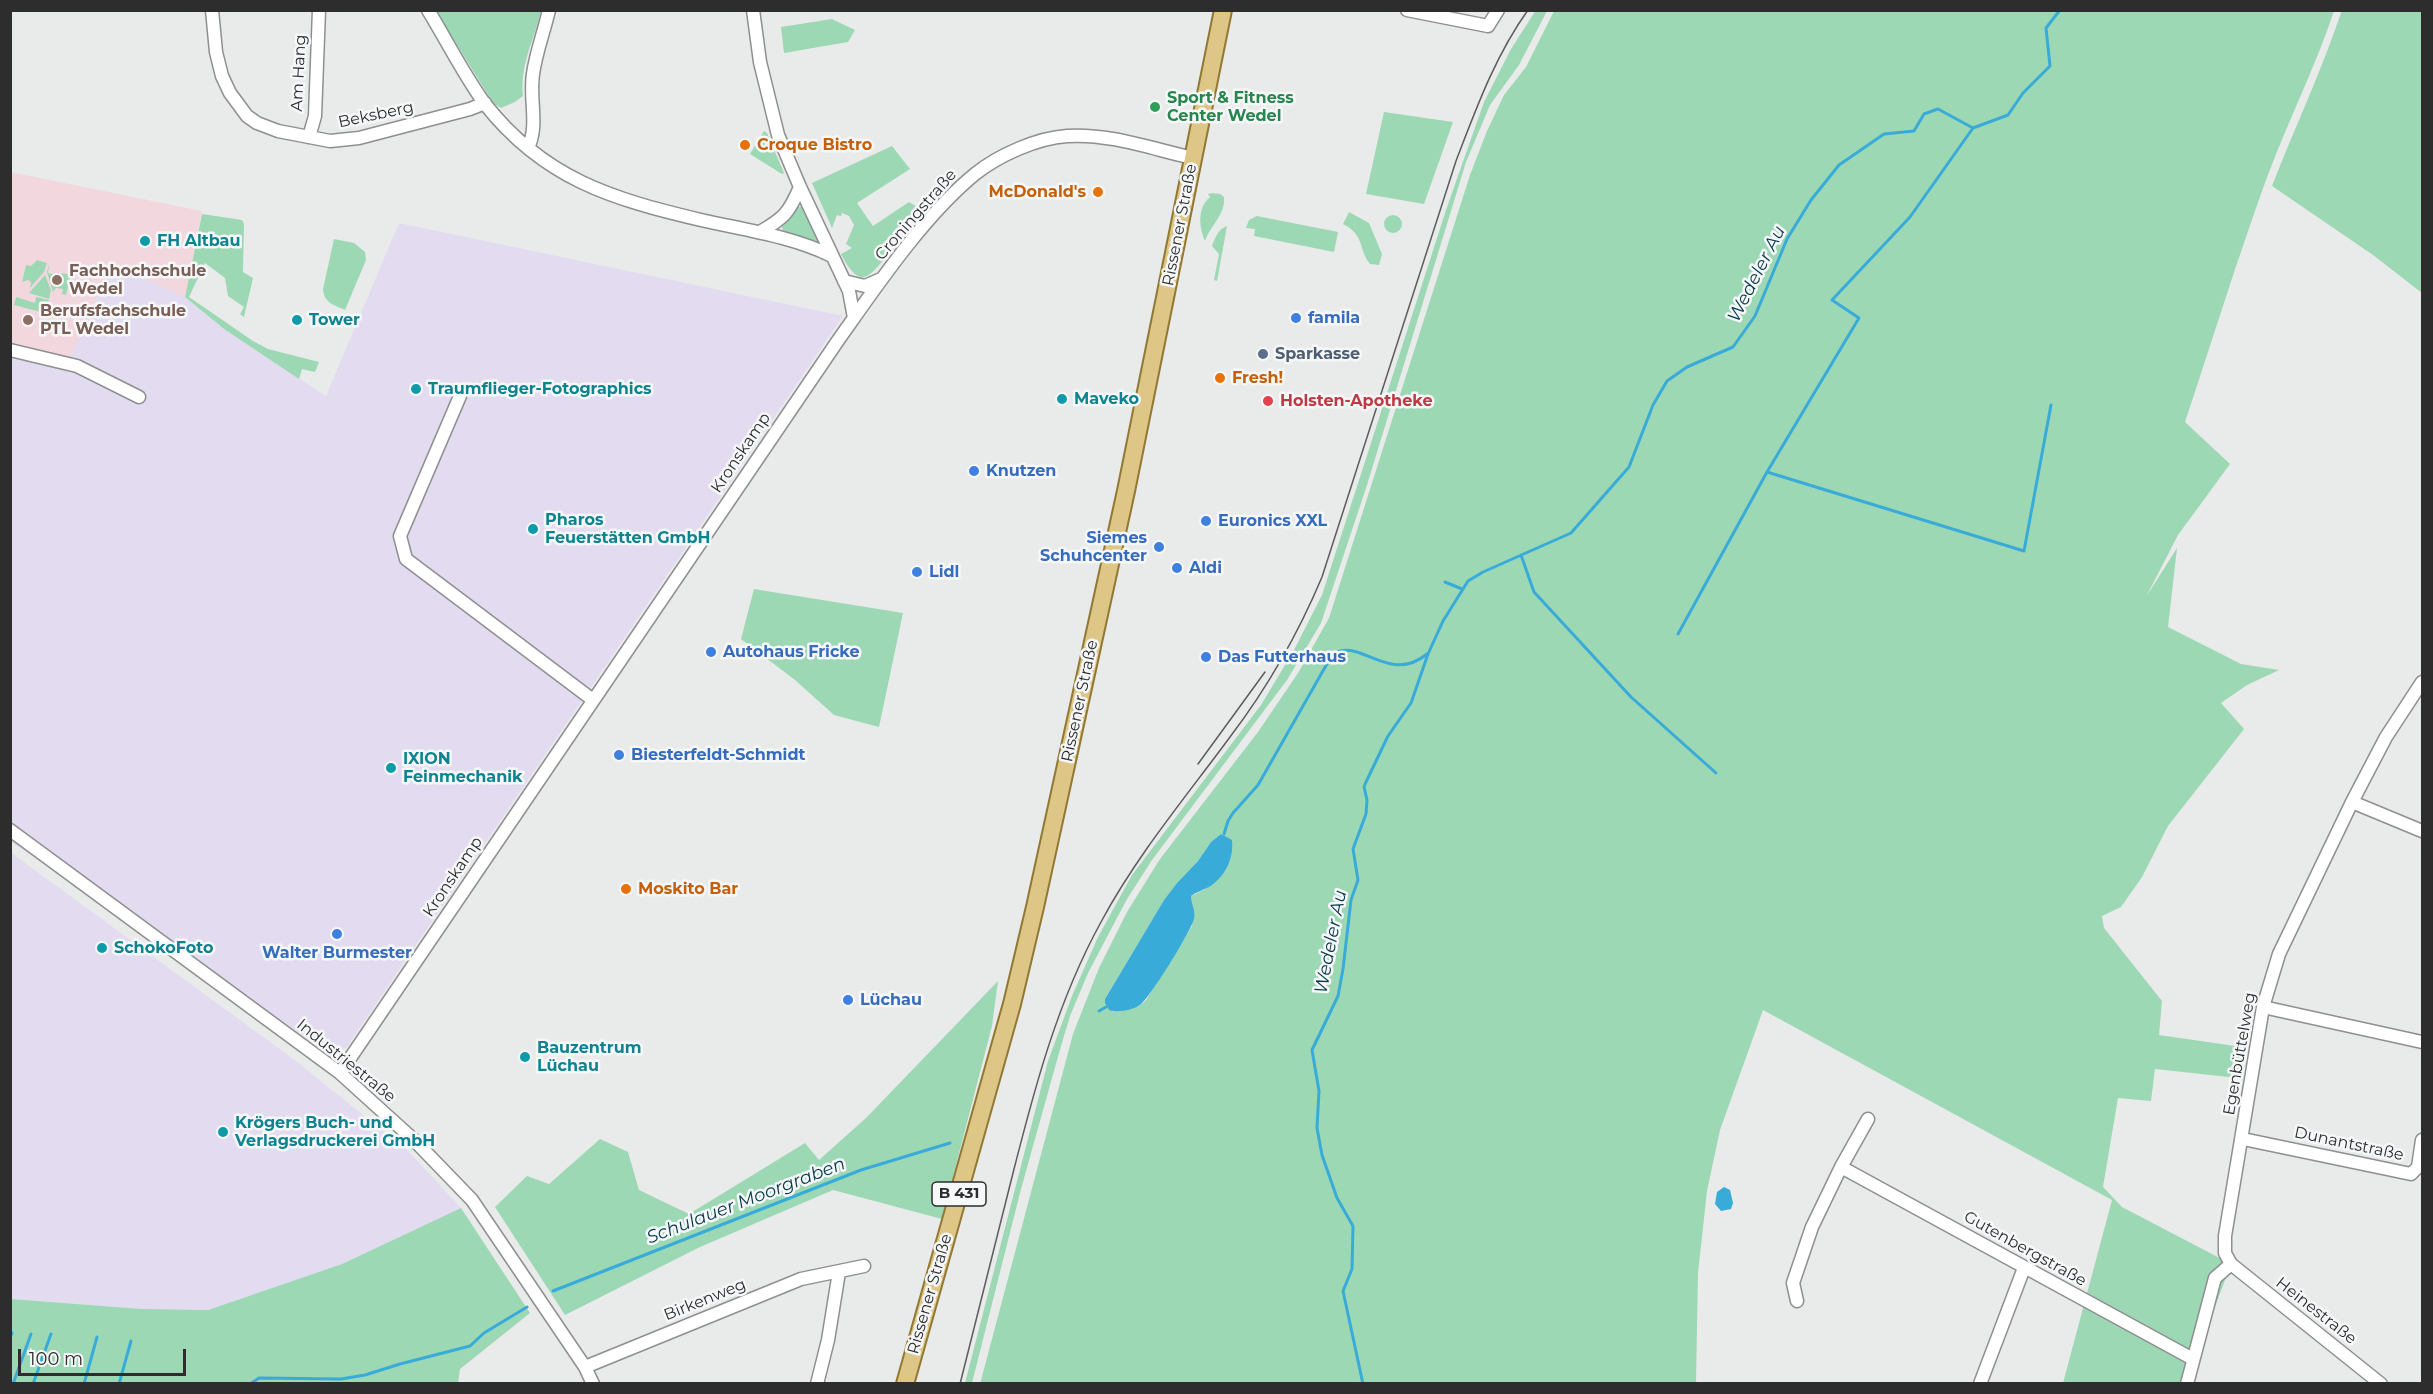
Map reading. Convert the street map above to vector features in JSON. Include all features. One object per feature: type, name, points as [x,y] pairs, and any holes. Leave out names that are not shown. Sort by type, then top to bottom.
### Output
[{"type":"main road","name":"Rissener Straße","points":[[904,1383],[1012,1004],[1035,907],[1126,491],[1223,10]]},
{"type":"street","name":"Beksberg","points":[[212,10],[216,52],[222,76],[238,107],[257,123],[278,131],[330,141],[359,138],[485,103]]},
{"type":"street","name":"Am Hang","points":[[309,136],[315,116],[319,10]]},
{"type":"street","points":[[428,10],[485,103],[528,148],[562,174],[605,194],[701,220],[760,232],[813,247],[832,256]]},
{"type":"street","points":[[528,148],[533,137],[532,77],[539,41],[549,10]]},
{"type":"street","points":[[753,10],[760,62],[778,135],[849,291],[854,318]]},
{"type":"street","points":[[1407,10],[1488,26],[1498,10]]},
{"type":"street","name":"Croningstraße","points":[[854,318],[882,279],[934,215],[976,173],[1009,154],[1037,143],[1066,136],[1095,136],[1193,158]]},
{"type":"street","points":[[760,232],[782,219],[793,204],[800,187]]},
{"type":"street","points":[[844,281],[864,286],[882,279]]},
{"type":"street","name":"Kronskamp","points":[[340,1073],[854,318]]},
{"type":"street","points":[[10,350],[77,366],[139,397]]},
{"type":"street","points":[[460,396],[400,536],[406,559],[594,700]]},
{"type":"street","name":"Egenbüttelweg","points":[[2231,1264],[2225,1252],[2225,1236],[2243,1139],[2263,1007],[2279,954],[2386,737],[2422,682]]},
{"type":"street","points":[[2352,802],[2422,831]]},
{"type":"street","name":"Industriestraße","points":[[10,830],[340,1073],[414,1140],[472,1200],[585,1367],[593,1383]]},
{"type":"street","points":[[2263,1007],[2422,1042]]},
{"type":"street","points":[[1797,1301],[1793,1283],[1812,1227],[1841,1167],[1868,1119]]},
{"type":"street","name":"Dunantstraße","points":[[2243,1139],[2411,1174],[2418,1167],[2422,1140]]},
{"type":"street","name":"Gutenbergstraße","points":[[1841,1167],[2193,1359]]},
{"type":"street","points":[[2187,1383],[2216,1278],[2231,1264]]},
{"type":"street","name":"Heinestraße","points":[[2231,1264],[2381,1383]]},
{"type":"street","name":"Birkenweg","points":[[585,1367],[801,1278],[864,1266]]},
{"type":"street","points":[[1980,1383],[2024,1268]]},
{"type":"street","points":[[817,1383],[828,1340],[839,1272]]},
{"type":"shaded area","name":"Fachhochschule Wedel","points":[[10,172],[202,211],[185,297],[112,264],[70,358],[11,343]]},
{"type":"shaded area","points":[[399,223],[843,316],[346,1048],[323,1049],[11,842],[10,343],[70,358],[112,264],[185,297],[224,329],[326,396]]},
{"type":"shaded area","points":[[10,852],[292,1058],[409,1152],[461,1208],[342,1264],[208,1310],[142,1309],[11,1299]]},
{"type":"green space","points":[[1536,10],[1547,11],[1519,65],[1490,105],[1466,162],[1367,485],[1321,623],[1287,680],[1152,860],[1127,899],[1088,973],[1070,1016],[1021,1189],[972,1383],[965,1383],[1048,1061],[1072,996],[1098,937],[1132,875],[1261,705],[1294,650],[1322,595],[1446,210],[1484,102],[1511,49]]},
{"type":"green space","points":[[2342,10],[2422,11],[2422,293],[2373,255],[2272,186]]},
{"type":"green space","points":[[436,11],[541,11],[526,63],[523,96],[501,108],[493,103]]},
{"type":"green space","points":[[1554,11],[2334,11],[2266,180],[2185,422],[2230,464],[2178,535],[2146,597],[2177,548],[2168,627],[2241,664],[2279,670],[2247,685],[2221,703],[2244,729],[2168,826],[2142,877],[2121,907],[2102,916],[2104,928],[2162,1001],[2159,1035],[2242,1047],[2238,1078],[2155,1069],[2151,1101],[2118,1098],[2103,1187],[2122,1207],[2231,1264],[2188,1379],[2193,1383],[2063,1383],[2112,1200],[1763,1010],[1720,1130],[1707,1191],[1698,1273],[1696,1383],[980,1384],[1073,1034],[1099,968],[1127,912],[1160,859],[1258,732],[1298,673],[1329,618],[1470,175],[1504,95],[1526,67]],"holes":[[[1224,834],[1205,889],[1191,896],[1192,926],[1146,1000],[1139,1006],[1122,1010],[1105,999],[1164,900],[1198,861],[1211,842]]]},
{"type":"green space","points":[[832,19],[855,30],[848,42],[784,53],[781,27]]},
{"type":"green space","points":[[1384,112],[1453,122],[1424,204],[1366,194]]},
{"type":"green space","points":[[764,131],[767,133],[784,173],[782,174],[750,154]]},
{"type":"green space","points":[[892,146],[910,169],[857,203],[873,226],[909,202],[919,208],[890,240],[896,246],[875,270],[862,277],[856,275],[841,254],[852,248],[846,244],[854,225],[849,216],[842,213],[841,216],[837,215],[832,228],[812,183]]},
{"type":"green space","points":[[1208,194],[1224,197],[1224,203],[1205,241],[1201,230],[1201,212],[1210,197]]},
{"type":"green space","points":[[796,207],[804,207],[820,243],[784,233],[781,225]]},
{"type":"green space","points":[[1349,212],[1369,223],[1382,254],[1379,265],[1370,264],[1355,233],[1343,224]]},
{"type":"green space","points":[[202,214],[242,220],[244,224],[243,272],[253,278],[244,317],[240,314],[244,307],[228,296],[225,278],[205,263],[189,297],[268,349],[319,362],[315,372],[302,369],[299,379],[224,329],[185,297]]},
{"type":"green space","points":[[1393,215],[1399,218],[1402,224],[1399,230],[1393,233],[1387,230],[1384,224],[1387,218]]},
{"type":"green space","points":[[1257,216],[1338,232],[1334,252],[1254,236],[1255,229],[1246,228],[1249,220]]},
{"type":"green space","points":[[1227,226],[1217,281],[1214,280],[1219,254],[1212,246],[1219,232]]},
{"type":"green space","points":[[334,239],[354,243],[365,252],[366,260],[345,310],[333,305],[325,297],[323,289]]},
{"type":"green space","points":[[37,260],[47,263],[44,272],[30,288],[31,282],[28,280],[22,282],[26,265],[31,266]]},
{"type":"green space","points":[[49,263],[48,273],[61,276],[62,273],[71,275],[66,295],[62,294],[63,289],[56,288],[53,292],[47,272]]},
{"type":"green space","points":[[45,275],[51,290],[49,299],[29,293]]},
{"type":"green space","points":[[16,297],[35,303],[36,297],[49,300],[47,306],[57,308],[56,316],[14,305]]},
{"type":"green space","points":[[754,589],[903,613],[879,727],[834,715],[795,680],[741,639]]},
{"type":"green space","points":[[998,981],[992,1026],[942,1219],[833,1190],[700,1247],[565,1315],[495,1207],[527,1176],[549,1184],[600,1139],[628,1152],[639,1190],[689,1214],[805,1143],[819,1160],[866,1118]]},
{"type":"green space","points":[[461,1208],[530,1313],[460,1369],[458,1383],[11,1383],[11,1299],[142,1309],[208,1310],[342,1264]]},
{"type":"water","points":[[1221,834],[1232,840],[1230,861],[1224,873],[1215,883],[1191,896],[1194,919],[1170,964],[1140,1005],[1125,1010],[1109,1010],[1105,999],[1164,900],[1198,861],[1211,842]]},
{"type":"water","points":[[1724,1187],[1730,1190],[1733,1203],[1731,1209],[1721,1211],[1715,1204],[1717,1192]]},
{"type":"waterway","name":"Wedeler Au","points":[[1363,1384],[1343,1291],[1352,1269],[1353,1226],[1337,1198],[1322,1155],[1317,1128],[1319,1091],[1312,1050],[1338,996],[1351,900],[1358,880],[1353,849],[1366,814],[1367,800],[1364,787],[1388,736],[1411,703],[1428,654],[1443,621],[1468,581],[1483,572],[1571,533],[1629,467],[1653,405],[1667,381],[1687,367],[1733,347],[1755,316],[1787,239],[1811,200],[1839,165],[1884,134],[1914,131],[1924,114],[1938,109],[1973,128],[2008,115],[2023,93],[2050,66],[2046,28],[2060,10]]},
{"type":"waterway","points":[[1678,634],[1767,472],[1859,318],[1832,300],[1910,217],[1973,128]]},
{"type":"waterway","points":[[1767,472],[2024,551],[2051,405]]},
{"type":"waterway","points":[[1521,555],[1534,592],[1631,697],[1716,773]]},
{"type":"waterway","name":"Wedeler Au","points":[[1445,582],[1462,589]]},
{"type":"waterway","name":"Schulauer Moorgraben","points":[[1224,834],[1233,813],[1258,785],[1332,655],[1342,651],[1353,651],[1400,665],[1413,662],[1427,654]]},
{"type":"waterway","points":[[1099,1011],[1106,1007]]},
{"type":"waterway","name":"Schulauer Moorgraben","points":[[553,1291],[861,1170],[950,1143]]},
{"type":"waterway","name":"Schulauer Moorgraben","points":[[250,1384],[259,1378],[341,1379],[365,1375],[470,1346],[484,1333],[527,1307]]},
{"type":"waterway","points":[[10,1338],[12,1333]]},
{"type":"waterway","points":[[13,1384],[31,1334]]},
{"type":"waterway","points":[[33,1384],[51,1334]]},
{"type":"waterway","points":[[84,1384],[97,1337]]},
{"type":"waterway","points":[[119,1384],[131,1341]]},
{"type":"tram line","points":[[960,1384],[1029,1112],[1048,1047],[1072,983],[1085,952],[1130,873],[1257,699],[1281,660],[1313,598],[1322,577],[1456,161],[1496,64],[1528,10]]},
{"type":"tram line","points":[[1198,764],[1265,672]]},
{"type":"place","name":"Sport & Fitness Center Wedel","points":[[1155,107]]},
{"type":"place","name":"Croque Bistro","points":[[745,145]]},
{"type":"place","name":"McDonald's","points":[[1098,192]]},
{"type":"place","name":"FH Altbau","points":[[145,241]]},
{"type":"place","name":"Fachhochschule Wedel","points":[[57,280]]},
{"type":"place","name":"famila","points":[[1296,318]]},
{"type":"place","name":"Berufsfachschule PTL Wedel","points":[[28,320]]},
{"type":"place","name":"Tower","points":[[297,320]]},
{"type":"place","name":"Sparkasse","points":[[1263,354]]},
{"type":"place","name":"Fresh!","points":[[1220,378]]},
{"type":"place","name":"Traumflieger-Fotographics","points":[[416,389]]},
{"type":"place","name":"Maveko","points":[[1062,399]]},
{"type":"place","name":"Holsten-Apotheke","points":[[1268,401]]},
{"type":"place","name":"Knutzen","points":[[974,471]]},
{"type":"place","name":"Euronics XXL","points":[[1206,521]]},
{"type":"place","name":"Pharos Feuerstätten GmbH","points":[[533,529]]},
{"type":"place","name":"Siemes Schuhcenter","points":[[1159,547]]},
{"type":"place","name":"Aldi","points":[[1177,568]]},
{"type":"place","name":"Lidl","points":[[917,572]]},
{"type":"place","name":"Autohaus Fricke","points":[[711,652]]},
{"type":"place","name":"Das Futterhaus","points":[[1206,657]]},
{"type":"place","name":"Biesterfeldt-Schmidt","points":[[619,755]]},
{"type":"place","name":"IXION Feinmechanik","points":[[391,768]]},
{"type":"place","name":"Moskito Bar","points":[[626,889]]},
{"type":"place","name":"Walter Burmester","points":[[337,934]]},
{"type":"place","name":"SchokoFoto","points":[[102,948]]},
{"type":"place","name":"Lüchau","points":[[848,1000]]},
{"type":"place","name":"Bauzentrum Lüchau","points":[[525,1057]]},
{"type":"place","name":"Krögers Buch- und Verlagsdruckerei GmbH","points":[[223,1132]]}]
